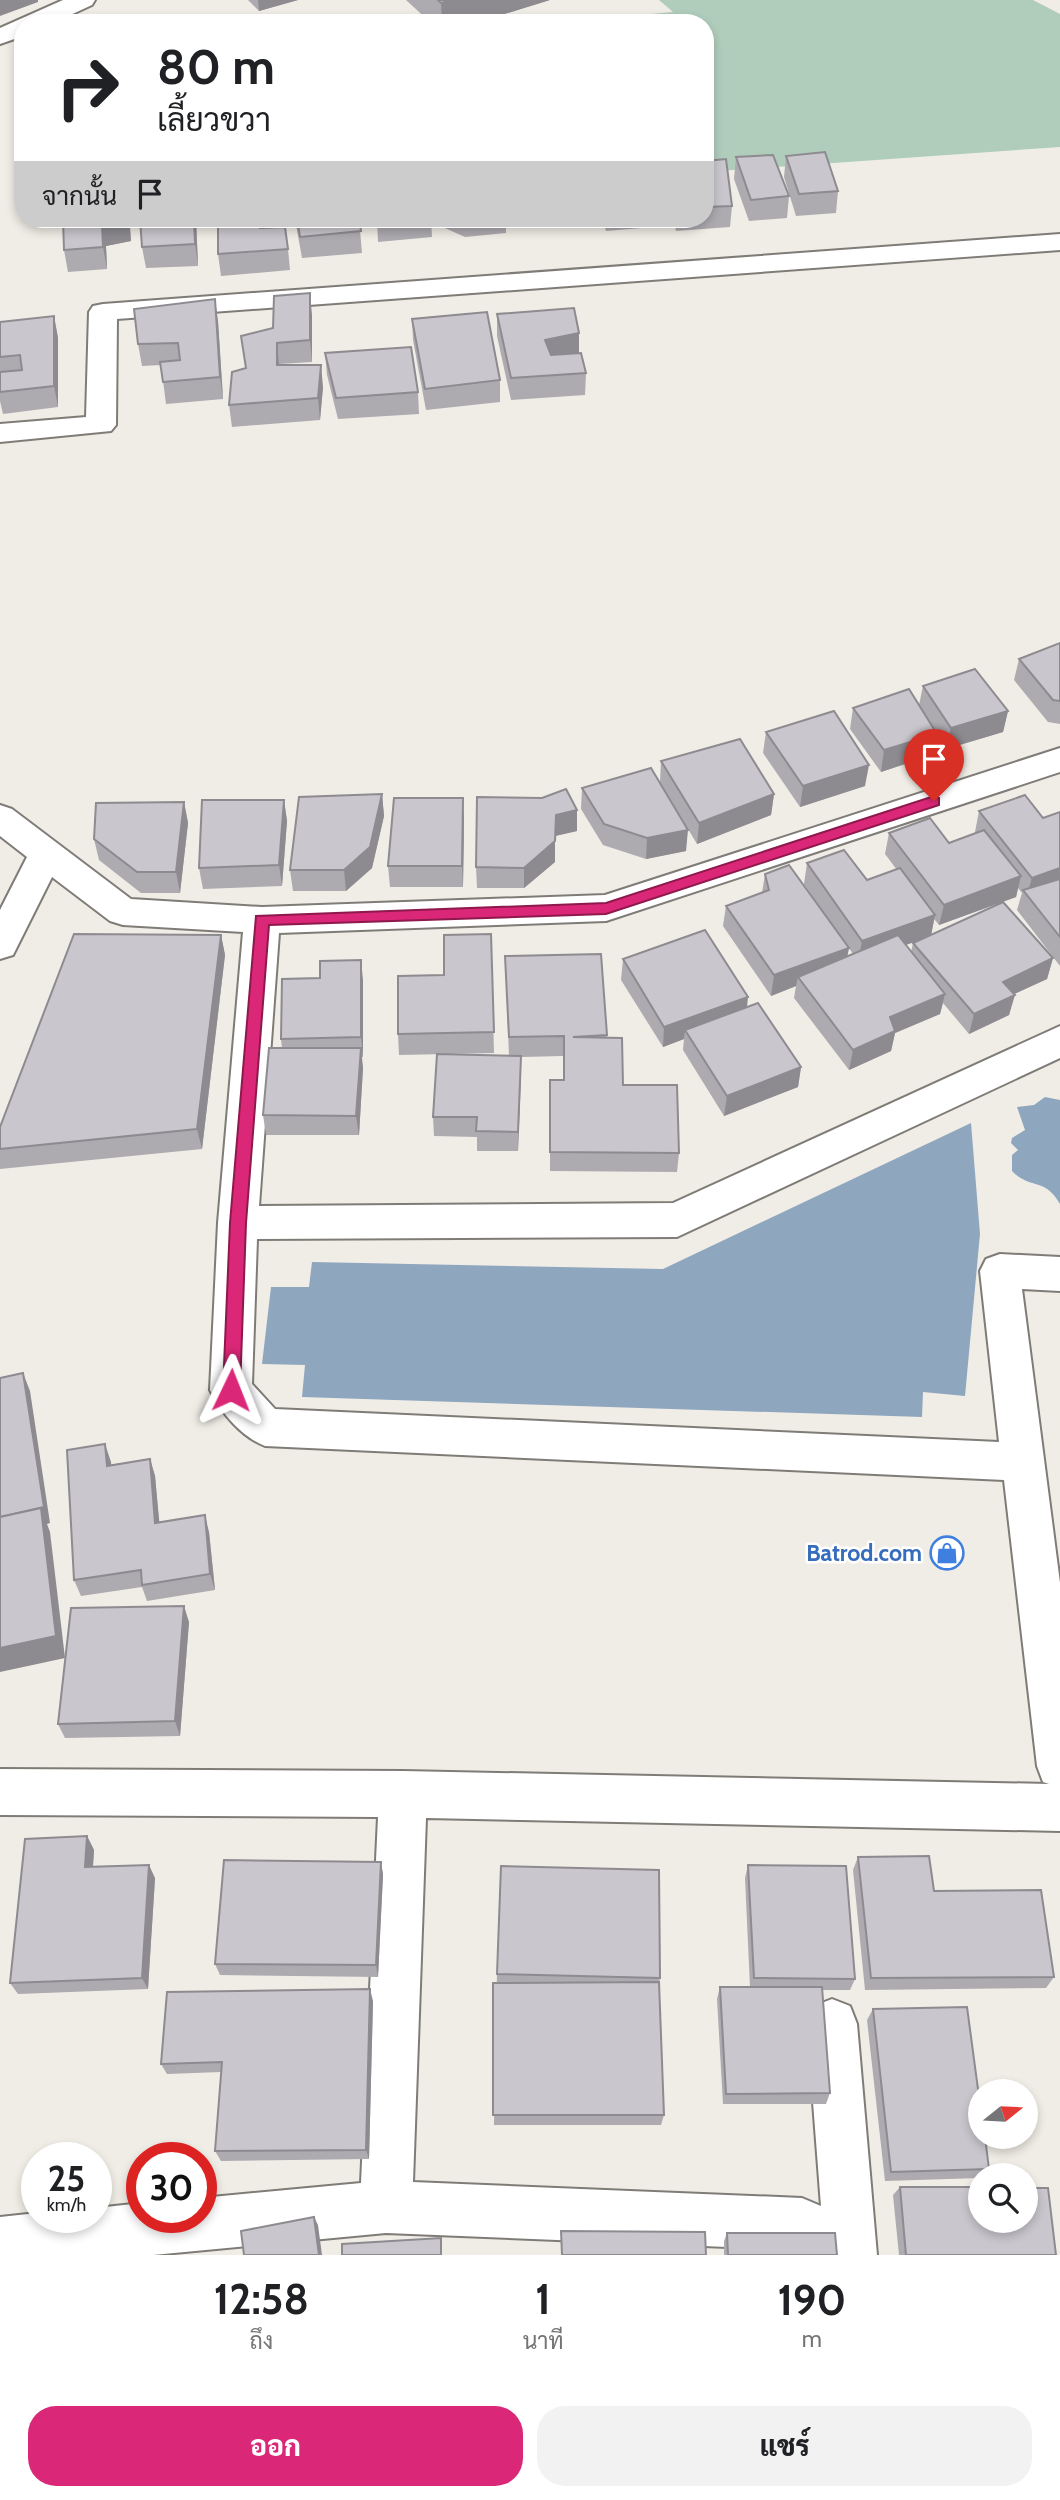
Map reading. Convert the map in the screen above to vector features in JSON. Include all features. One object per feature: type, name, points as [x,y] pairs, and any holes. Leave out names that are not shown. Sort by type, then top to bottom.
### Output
[{"type":"street","points":[[53,14],[83,0]]},
{"type":"street","points":[[0,433],[101,425],[103,312],[1060,242]]},
{"type":"street","points":[[0,818],[123,912],[262,920],[606,908],[1060,760]]},
{"type":"street","points":[[0,945],[46,855]]},
{"type":"street","points":[[262,920],[238,1223],[231,1390],[265,1427],[1023,1462]]},
{"type":"street","points":[[238,1223],[677,1220],[1060,1041]]},
{"type":"street","points":[[1060,1274],[1000,1271],[1023,1462],[1049,1587],[1060,1766]]},
{"type":"street","points":[[0,1792],[403,1794],[1060,1808]]},
{"type":"street","points":[[386,2207],[403,1794]]},
{"type":"street","points":[[832,2024],[851,2255]]},
{"type":"street","points":[[0,2243],[386,2207],[802,2224]]},
{"type":"green space","points":[[659,0],[1033,0],[1060,14],[1060,147],[714,171],[714,14],[651,14],[673,12]]},
{"type":"water","points":[[1045,1097],[1060,1100],[1060,1204],[1049,1190],[1019,1177],[1012,1171],[1012,1155],[1018,1150],[1011,1143],[1012,1138],[1025,1130],[1017,1107],[1034,1105]]},
{"type":"water","points":[[971,1123],[980,1234],[965,1396],[923,1392],[922,1417],[302,1397],[305,1365],[262,1364],[271,1287],[309,1287],[312,1262],[663,1269]]},
{"type":"building","points":[[825,152],[838,191],[799,194],[786,156]]},
{"type":"building","points":[[773,155],[789,196],[751,200],[736,157]]},
{"type":"building","points":[[726,159],[732,206],[714,207],[714,160]]},
{"type":"building","points":[[63,228],[102,228],[103,247],[64,250]]},
{"type":"building","points":[[141,228],[194,228],[195,244],[142,247]]},
{"type":"building","points":[[218,228],[285,228],[288,249],[218,254]]},
{"type":"building","points":[[298,228],[360,228],[361,231],[300,237]]},
{"type":"building","points":[[310,293],[310,340],[277,343],[277,365],[321,365],[318,398],[229,405],[232,372],[246,368],[241,336],[273,328],[274,296]]},
{"type":"building","points":[[215,299],[220,377],[163,382],[160,362],[180,360],[178,343],[138,344],[134,309]]},
{"type":"building","points":[[574,308],[579,333],[545,340],[551,355],[581,353],[586,373],[511,378],[497,314]]},
{"type":"building","points":[[487,312],[500,380],[425,389],[412,319]]},
{"type":"building","points":[[54,316],[54,386],[0,392],[0,372],[22,370],[20,355],[0,357],[0,322]]},
{"type":"building","points":[[411,347],[418,392],[336,398],[325,353]]},
{"type":"building","points":[[1060,643],[1060,701],[1053,700],[1019,659]]},
{"type":"building","points":[[975,669],[1008,711],[951,728],[923,686]]},
{"type":"building","points":[[909,689],[937,734],[884,750],[853,708]]},
{"type":"building","points":[[834,711],[869,765],[803,786],[766,732]]},
{"type":"building","points":[[740,739],[774,794],[699,823],[661,761]]},
{"type":"building","points":[[651,768],[688,830],[647,838],[604,824],[582,788]]},
{"type":"building","points":[[566,789],[577,810],[556,815],[555,841],[524,868],[476,867],[477,797],[542,798]]},
{"type":"building","points":[[382,794],[370,847],[344,870],[290,870],[299,797]]},
{"type":"building","points":[[1025,795],[1043,818],[1060,812],[1060,868],[1032,878],[979,811]]},
{"type":"building","points":[[394,798],[463,798],[462,866],[388,866]]},
{"type":"building","points":[[202,800],[284,800],[279,865],[199,868]]},
{"type":"building","points":[[184,802],[176,872],[137,872],[94,839],[96,803]]},
{"type":"building","points":[[930,818],[949,843],[984,830],[1021,876],[944,905],[889,833]]},
{"type":"building","points":[[844,850],[867,880],[900,868],[935,915],[862,941],[807,863]]},
{"type":"building","points":[[789,865],[849,948],[774,975],[726,906],[769,890],[765,874]]},
{"type":"building","points":[[1060,879],[1060,937],[1023,890]]},
{"type":"building","points":[[1003,902],[1053,958],[1003,982],[1015,995],[974,1014],[913,943]]},
{"type":"building","points":[[705,930],[748,997],[664,1027],[623,959]]},
{"type":"building","points":[[74,934],[221,935],[197,1129],[0,1149],[0,1127]]},
{"type":"building","points":[[491,934],[494,1032],[398,1034],[398,976],[444,975],[444,935]]},
{"type":"building","points":[[898,935],[945,994],[890,1017],[895,1031],[853,1050],[798,977]]},
{"type":"building","points":[[601,954],[607,1035],[573,1037],[622,1038],[623,1085],[677,1085],[679,1153],[550,1152],[550,1080],[564,1080],[564,1036],[509,1037],[505,956]]},
{"type":"building","points":[[361,960],[361,1037],[281,1039],[282,979],[320,978],[320,961]]},
{"type":"building","points":[[758,1003],[801,1067],[727,1096],[685,1030]]},
{"type":"building","points":[[269,1048],[361,1048],[356,1116],[263,1115]]},
{"type":"building","points":[[437,1054],[521,1056],[518,1132],[476,1131],[477,1117],[433,1117]]},
{"type":"building","points":[[23,1373],[44,1507],[0,1517],[0,1378]]},
{"type":"building","points":[[105,1444],[107,1466],[150,1459],[155,1523],[205,1515],[210,1574],[142,1585],[141,1570],[74,1580],[67,1450]]},
{"type":"building","points":[[41,1508],[56,1636],[0,1648],[0,1517]]},
{"type":"building","points":[[184,1606],[175,1721],[58,1724],[71,1608]]},
{"type":"building","points":[[87,1836],[85,1867],[149,1865],[142,1978],[10,1983],[25,1839]]},
{"type":"building","points":[[929,1856],[934,1891],[1041,1890],[1054,1977],[871,1978],[858,1857]]},
{"type":"building","points":[[224,1860],[381,1862],[376,1965],[215,1964]]},
{"type":"building","points":[[748,1865],[846,1866],[855,1979],[754,1978]]},
{"type":"building","points":[[501,1866],[659,1870],[660,1978],[497,1974]]},
{"type":"building","points":[[659,1982],[664,2115],[493,2115],[493,1983]]},
{"type":"building","points":[[720,1987],[822,1987],[830,2093],[726,2094]]},
{"type":"building","points":[[370,1989],[366,2150],[217,2151],[222,2062],[161,2064],[167,1992]]},
{"type":"building","points":[[967,2007],[977,2079],[968,2079],[968,2149],[986,2149],[988,2163],[968,2163],[968,2170],[891,2172],[873,2009]]},
{"type":"building","points":[[900,2187],[968,2187],[968,2233],[1038,2233],[1038,2188],[1048,2188],[1056,2255],[906,2255]]},
{"type":"building","points":[[314,2217],[319,2255],[244,2255],[241,2231]]},
{"type":"building","points":[[561,2231],[705,2232],[706,2255],[562,2255]]},
{"type":"building","points":[[727,2233],[835,2233],[837,2255],[728,2255]]},
{"type":"building","points":[[441,2238],[441,2255],[342,2255],[342,2244]]},
{"type":"place","name":"Batrod.com","points":[[947,1553]]},
{"type":"route","points":[[231,1390],[238,1223],[262,920],[606,908],[934,801]]}]
